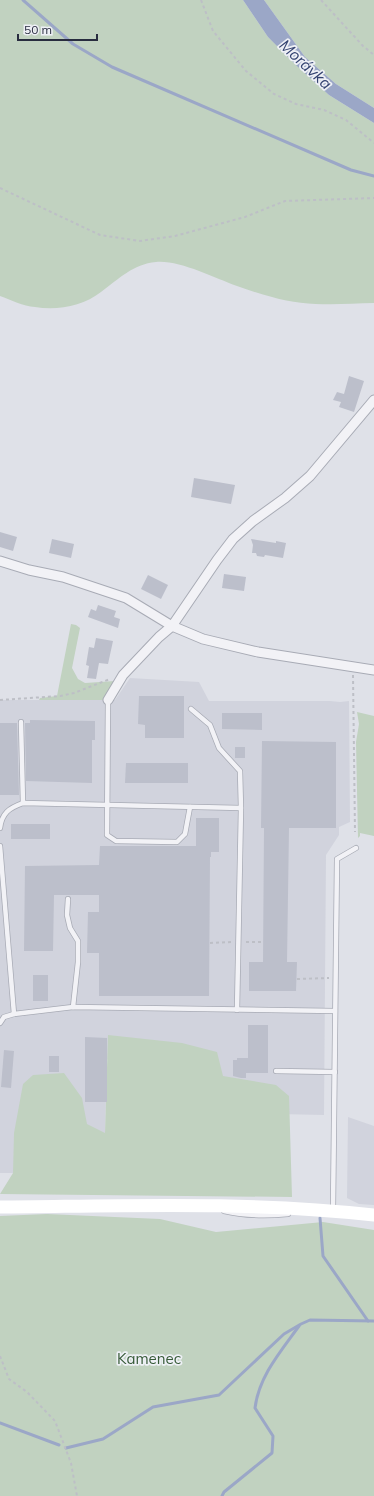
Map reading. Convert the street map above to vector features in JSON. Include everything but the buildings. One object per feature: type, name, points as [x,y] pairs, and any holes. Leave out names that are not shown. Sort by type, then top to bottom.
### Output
[{"type":"main road","points":[[0,1207],[196,1205],[332,1210],[374,1215]]},
{"type":"street","points":[[108,700],[123,676],[172,626],[217,560],[233,540],[310,476],[374,400]]},
{"type":"street","points":[[0,561],[29,570],[64,577],[126,598],[172,626],[203,639],[258,652],[374,670]]},
{"type":"lane","points":[[108,700],[107,835],[116,841],[177,842],[185,834],[190,807]]},
{"type":"lane","points":[[191,709],[210,725],[219,748],[240,771],[242,808],[237,1010]]},
{"type":"lane","points":[[21,722],[23,803]]},
{"type":"lane","points":[[0,828],[1,819],[10,808],[23,803],[242,808]]},
{"type":"lane","points":[[0,846],[14,1014]]},
{"type":"lane","points":[[332,1210],[337,859],[356,848]]},
{"type":"lane","points":[[68,899],[67,915],[70,928],[78,942],[78,962],[73,1007]]},
{"type":"lane","points":[[0,1023],[4,1017],[14,1014],[73,1007],[335,1012]]},
{"type":"lane","points":[[276,1071],[335,1072]]},
{"type":"path","points":[[201,0],[213,31],[246,71],[274,94],[296,104],[324,110],[346,120],[374,143]]},
{"type":"path","points":[[321,0],[363,46],[374,55]]},
{"type":"path","points":[[0,188],[100,235],[140,241],[175,236],[245,217],[285,201],[374,198]]},
{"type":"path","points":[[353,666],[355,832]]},
{"type":"path","points":[[0,700],[60,696],[74,693],[114,678]]},
{"type":"path","points":[[297,979],[336,978]]},
{"type":"path","points":[[0,1356],[9,1379],[27,1392],[55,1421],[71,1463],[77,1496]]},
{"type":"shaded area","points":[[130,678],[199,682],[209,701],[349,701],[350,822],[339,827],[339,835],[326,855],[324,1115],[189,1112],[107,1059],[105,1133],[13,1173],[0,1173],[0,700],[115,700]]},
{"type":"shaded area","points":[[348,1117],[374,1126],[374,1205],[359,1204],[347,1198]]},
{"type":"green space","points":[[0,0],[243,0],[268,37],[329,95],[374,123],[374,303],[310,304],[284,300],[245,289],[197,270],[165,262],[148,263],[133,269],[94,297],[78,304],[61,308],[31,306],[17,303],[0,296]]},
{"type":"green space","points":[[264,0],[374,0],[374,108],[336,84],[305,57]]},
{"type":"green space","points":[[71,624],[80,628],[72,668],[78,679],[85,683],[115,681],[103,700],[39,700],[40,698],[57,696]]},
{"type":"green space","points":[[357,712],[374,716],[374,836],[360,833],[358,838],[356,742],[359,724]]},
{"type":"green space","points":[[108,1035],[182,1043],[217,1052],[223,1076],[276,1085],[289,1096],[292,1197],[0,1194],[13,1173],[14,1133],[23,1084],[33,1075],[64,1073],[82,1098],[87,1124],[105,1133]]},
{"type":"green space","name":"Kamenec","points":[[47,1214],[160,1219],[216,1232],[323,1222],[374,1230],[374,1496],[0,1496],[0,1216]]},
{"type":"water","name":"Morávka","points":[[243,0],[264,0],[305,57],[336,84],[374,108],[374,123],[329,95],[297,66],[268,37]]},
{"type":"waterway","points":[[23,0],[73,44],[112,67],[351,170],[374,176]]},
{"type":"waterway","points":[[320,1218],[323,1256],[368,1321]]},
{"type":"waterway","points":[[66,1448],[103,1439],[153,1407],[219,1395],[284,1334],[310,1320],[374,1321]]},
{"type":"waterway","points":[[222,1496],[224,1492],[272,1453],[273,1436],[255,1408],[257,1396],[272,1364],[299,1326]]},
{"type":"waterway","points":[[0,1423],[59,1445]]}]
